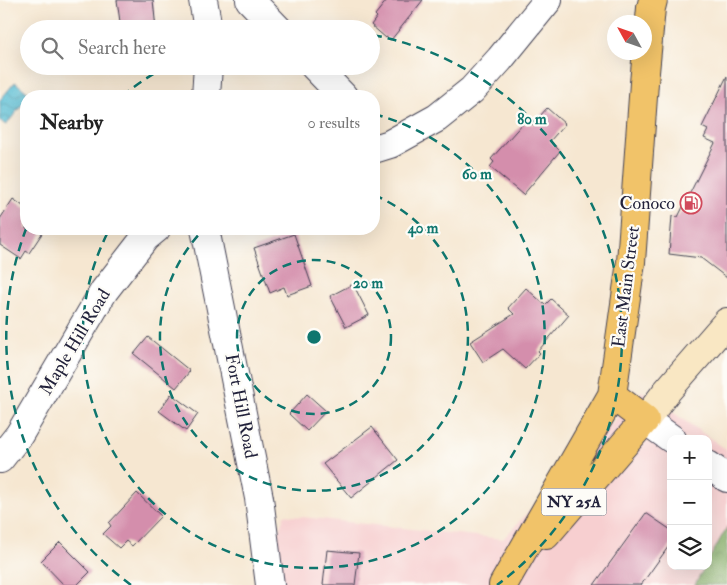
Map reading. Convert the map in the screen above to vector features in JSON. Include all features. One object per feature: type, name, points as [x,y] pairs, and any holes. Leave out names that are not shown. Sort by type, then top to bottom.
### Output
[{"type":"main road","name":"East Main Street","points":[[503,584],[612,395],[631,262],[644,83],[651,8],[654,0]]},
{"type":"main road","points":[[612,395],[645,420],[667,391],[727,322]]},
{"type":"main road","name":"East Main Street","points":[[503,584],[645,420]]},
{"type":"street","points":[[203,0],[206,20]]},
{"type":"street","points":[[250,0],[269,20]]},
{"type":"street","points":[[380,140],[437,118],[472,90],[548,0]]},
{"type":"street","points":[[206,90],[207,75]]},
{"type":"street","points":[[323,75],[337,90]]},
{"type":"street","name":"Maple Hill Road","points":[[0,459],[19,435],[104,291],[149,235]]},
{"type":"street","name":"Fort Hill Road","points":[[206,235],[259,498],[270,585]]},
{"type":"street","points":[[645,420],[667,435]]},
{"type":"street","points":[[712,468],[727,478]]},
{"type":"shaded area","points":[[642,391],[705,435],[667,435],[667,570],[710,570],[700,585],[265,585],[284,515],[503,539]]},
{"type":"shaded area","points":[[712,440],[727,450],[727,546],[712,568]]},
{"type":"green space","points":[[727,527],[727,585],[695,585],[703,570],[712,570],[712,554]]},
{"type":"water","points":[[15,82],[25,90],[20,90],[20,108],[6,125],[0,121],[0,100]]},
{"type":"building","points":[[117,0],[153,0],[155,20],[120,20]]},
{"type":"building","points":[[387,0],[423,0],[391,40],[380,33],[380,20],[375,20],[377,17],[375,15]]},
{"type":"building","points":[[727,76],[727,278],[701,258],[669,254],[672,216],[678,217],[715,143],[704,138],[708,130],[702,127]]},
{"type":"building","points":[[547,108],[565,124],[550,141],[560,151],[523,195],[490,167],[494,162],[491,159],[524,122],[527,125],[529,122],[532,125]]},
{"type":"building","points":[[13,199],[20,204],[20,235],[41,235],[29,253],[26,251],[21,259],[0,245],[0,219]]},
{"type":"building","points":[[294,235],[312,286],[287,295],[284,287],[270,293],[254,248]]},
{"type":"building","points":[[353,284],[369,315],[346,327],[330,296]]},
{"type":"building","points":[[526,288],[545,305],[551,299],[569,315],[538,351],[540,353],[525,369],[503,349],[483,362],[470,342],[514,314],[508,308]]},
{"type":"building","points":[[148,337],[190,371],[176,388],[134,354]]},
{"type":"building","points":[[171,394],[198,414],[186,431],[159,411]]},
{"type":"building","points":[[307,394],[326,411],[307,431],[289,414]]},
{"type":"building","points":[[372,427],[398,460],[351,498],[323,464]]},
{"type":"building","points":[[137,493],[161,516],[132,546],[126,541],[119,548],[103,534],[111,526],[109,523]]},
{"type":"building","points":[[646,513],[667,527],[667,549],[641,585],[594,585]]},
{"type":"building","points":[[60,542],[90,572],[77,585],[64,585],[41,561]]},
{"type":"building","points":[[327,550],[359,553],[355,585],[323,585]]},
{"type":"place","name":"Conoco","points":[[691,203]]}]
